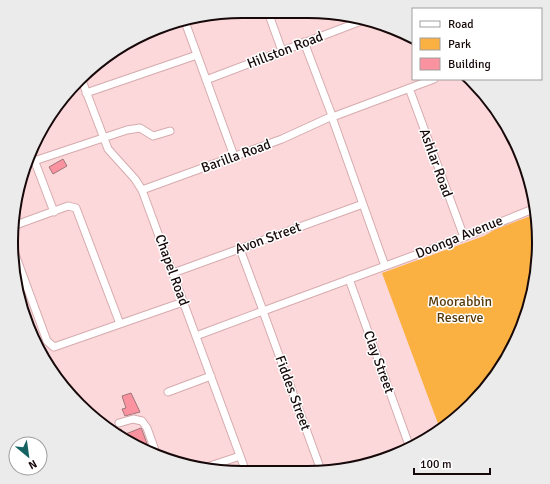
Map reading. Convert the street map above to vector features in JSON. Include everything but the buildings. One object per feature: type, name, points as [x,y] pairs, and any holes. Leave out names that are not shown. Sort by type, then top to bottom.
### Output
[{"type":"street","points":[[270,18],[282,51]]},
{"type":"street","name":"Hillston Road","points":[[206,80],[356,23]]},
{"type":"street","points":[[186,25],[234,156]]},
{"type":"street","points":[[304,42],[386,266]]},
{"type":"street","points":[[86,93],[197,54]]},
{"type":"street","name":"Barilla Road","points":[[142,190],[292,135],[332,117],[431,80]]},
{"type":"street","name":"Chapel Road","points":[[83,85],[110,153],[135,179],[142,190],[244,466]]},
{"type":"street","name":"Ashlar Road","points":[[409,88],[464,237]]},
{"type":"street","points":[[54,212],[35,162],[103,138],[137,128],[143,129],[153,136],[170,131]]},
{"type":"street","name":"Avon Street","points":[[173,273],[363,204]]},
{"type":"street","points":[[18,224],[68,206],[75,207],[78,211],[120,324]]},
{"type":"street","name":"Doonga Avenue","points":[[196,336],[464,237],[530,210]]},
{"type":"street","name":"Fiddes Street","points":[[240,249],[320,466]]},
{"type":"street","points":[[19,266],[47,341],[52,346],[58,347],[183,302]]},
{"type":"street","name":"Clay Street","points":[[349,280],[408,442]]},
{"type":"street","points":[[168,392],[211,376]]},
{"type":"street","points":[[119,423],[133,419],[142,421],[153,448]]},
{"type":"street","points":[[215,464],[240,456]]},
{"type":"green space","name":"Moorabbin Reserve","points":[[530,216],[532,257],[528,286],[520,314],[509,341],[486,378],[456,410],[438,424],[382,273],[484,236],[494,230]]}]
